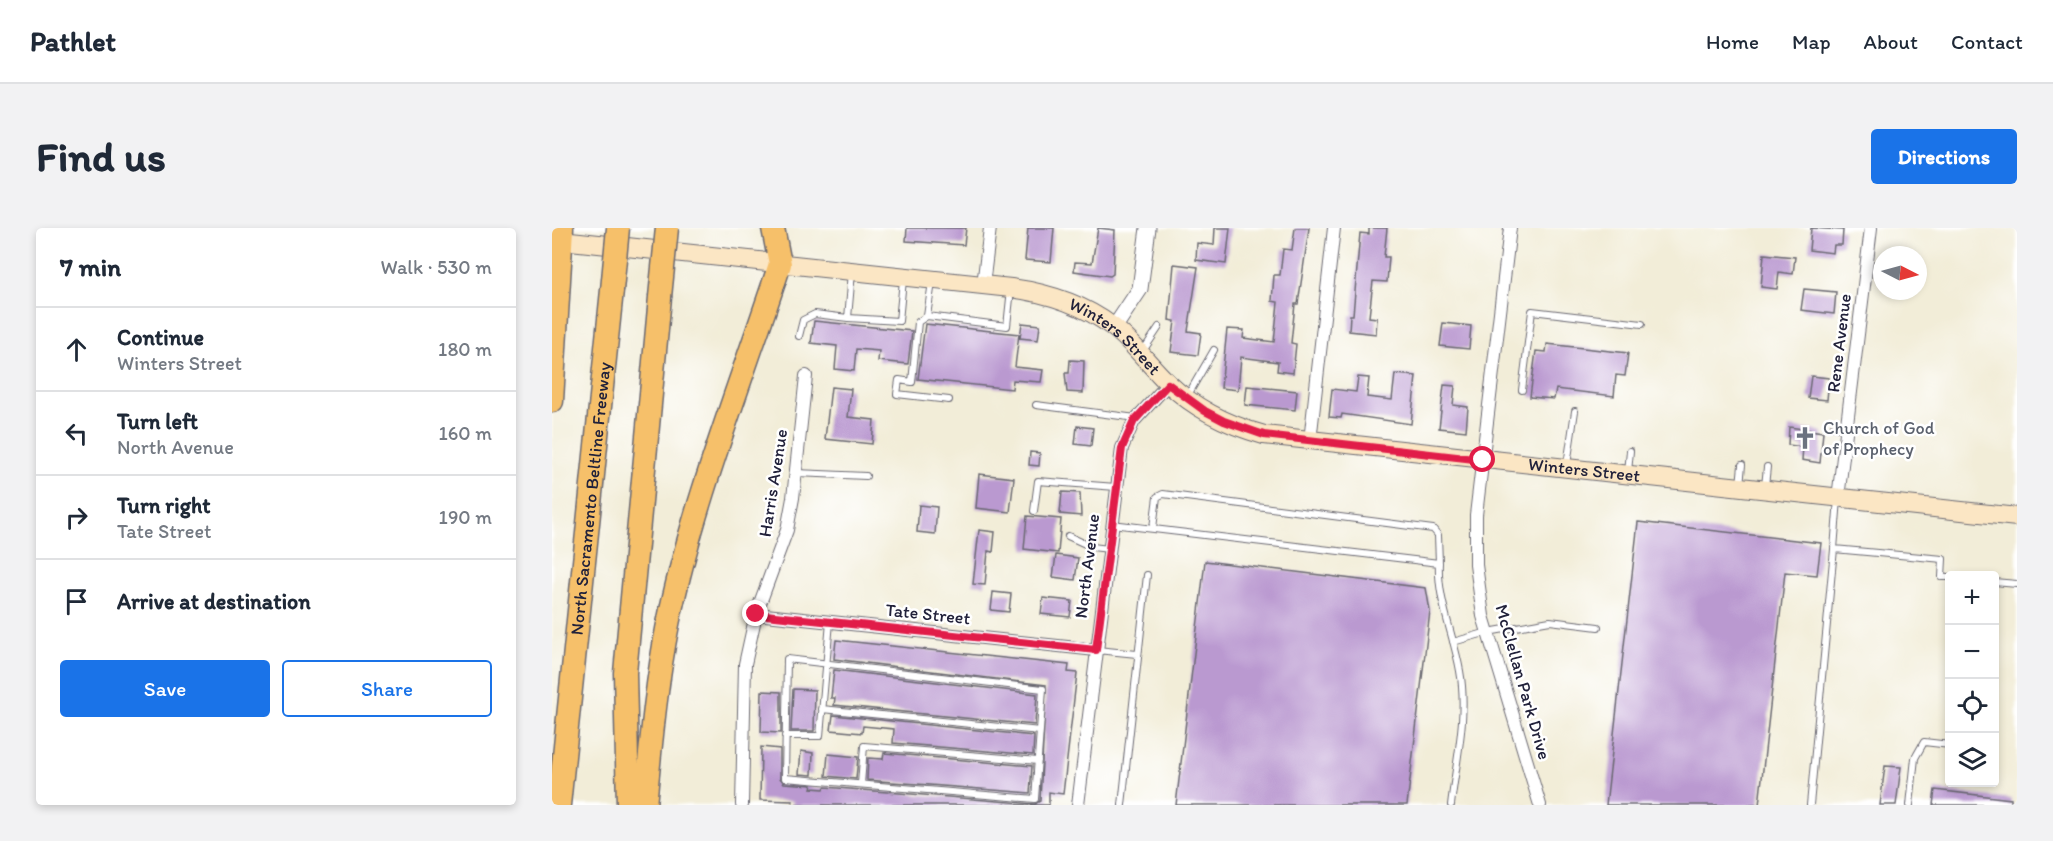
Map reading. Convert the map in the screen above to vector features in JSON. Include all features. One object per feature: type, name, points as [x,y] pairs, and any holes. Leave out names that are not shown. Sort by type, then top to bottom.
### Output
[{"type":"highway","name":"North Sacramento Beltline Freeway","points":[[559,805],[618,228]]},
{"type":"highway","points":[[637,798],[625,673],[667,228]]},
{"type":"highway","points":[[637,798],[668,624],[689,537],[780,264],[773,228]]},
{"type":"highway","points":[[552,401],[558,236]]},
{"type":"main road","name":"Winters Street","points":[[558,236],[780,264],[1011,288],[1065,301],[1114,328],[1168,384],[1186,398],[1205,411],[1247,430],[1310,441],[2017,517]]},
{"type":"street","points":[[984,285],[990,228]]},
{"type":"street","points":[[1114,328],[1140,289],[1148,228]]},
{"type":"street","points":[[1310,441],[1334,228]]},
{"type":"street","name":"McClellan Park Drive","points":[[1510,228],[1476,515],[1476,566],[1488,632],[1540,805]]},
{"type":"street","name":"Rene Avenue","points":[[1838,498],[1871,228]]},
{"type":"street","name":"Harris Avenue","points":[[742,805],[743,685],[756,614],[787,530],[806,376]]},
{"type":"street","name":"North Avenue","points":[[1078,805],[1122,448],[1137,418],[1168,384]]},
{"type":"street","name":"Tate Street","points":[[756,614],[1096,650]]},
{"type":"lane","points":[[848,318],[852,272]]},
{"type":"lane","points":[[799,336],[803,320],[815,314],[899,321],[904,277]]},
{"type":"lane","points":[[927,316],[932,280]]},
{"type":"lane","points":[[949,400],[897,394],[899,380],[912,382],[918,322],[927,316],[1007,326],[1011,288]]},
{"type":"lane","points":[[1522,390],[1533,311],[1642,324]]},
{"type":"lane","points":[[1141,354],[1159,327]]},
{"type":"lane","points":[[1186,398],[1214,350]]},
{"type":"lane","points":[[1036,405],[1137,418]]},
{"type":"lane","points":[[1566,469],[1575,411]]},
{"type":"lane","points":[[1833,428],[1847,429]]},
{"type":"lane","points":[[1628,475],[1630,451]]},
{"type":"lane","points":[[1740,487],[1742,465]]},
{"type":"lane","points":[[1765,490],[1767,467]]},
{"type":"lane","points":[[795,473],[866,476]]},
{"type":"lane","points":[[1034,511],[1038,481],[1116,487]]},
{"type":"lane","points":[[1153,528],[1157,497],[1163,494],[1433,529],[1438,535],[1439,562],[1453,642],[1461,672],[1463,701],[1451,805]]},
{"type":"lane","points":[[1810,805],[1838,498]]},
{"type":"lane","points":[[1112,524],[1439,562]]},
{"type":"lane","points":[[1068,536],[1092,547],[1109,549]]},
{"type":"lane","points":[[1834,549],[1943,559],[1942,577],[1945,577]]},
{"type":"lane","points":[[1122,805],[1147,575]]},
{"type":"lane","points":[[1999,582],[2017,584]]},
{"type":"lane","points":[[785,736],[820,736],[830,621]]},
{"type":"lane","points":[[1453,642],[1488,632],[1550,621],[1598,627]]},
{"type":"lane","points":[[1096,650],[1137,654]]},
{"type":"lane","points":[[787,658],[826,665],[1043,689],[1040,731],[1035,800],[785,778],[787,658]]},
{"type":"lane","points":[[822,709],[1040,731]]},
{"type":"lane","points":[[1910,805],[1915,758],[1924,742],[1945,744]]},
{"type":"lane","points":[[861,784],[864,746],[1038,761]]},
{"type":"building","points":[[907,228],[966,228],[964,245],[906,241]]},
{"type":"building","points":[[1028,228],[1054,228],[1051,262],[1025,260]]},
{"type":"building","points":[[1098,228],[1115,230],[1113,274],[1110,276],[1074,271],[1075,262],[1092,263]]},
{"type":"building","points":[[1215,228],[1230,228],[1226,264],[1196,260],[1197,243],[1214,245]]},
{"type":"building","points":[[1295,228],[1309,228],[1298,304],[1295,304],[1291,343],[1296,344],[1293,373],[1277,371],[1278,362],[1241,357],[1238,390],[1221,388],[1227,329],[1244,330],[1243,338],[1274,342],[1278,302],[1272,301],[1274,275],[1280,275],[1283,249],[1292,250]]},
{"type":"building","points":[[1369,228],[1387,228],[1384,257],[1389,257],[1387,282],[1373,281],[1369,317],[1377,318],[1376,334],[1349,331],[1350,315],[1353,315],[1360,233],[1369,234]]},
{"type":"building","points":[[1811,228],[1843,230],[1842,245],[1834,245],[1833,253],[1809,250]]},
{"type":"building","points":[[1764,254],[1795,257],[1793,274],[1779,272],[1777,289],[1761,287]]},
{"type":"building","points":[[1174,264],[1198,267],[1188,331],[1201,333],[1198,355],[1171,352],[1175,321],[1169,320]]},
{"type":"building","points":[[1804,289],[1836,292],[1834,314],[1801,310]]},
{"type":"building","points":[[814,321],[912,331],[908,364],[878,361],[879,351],[856,349],[854,371],[835,369],[837,346],[811,343]]},
{"type":"building","points":[[1022,323],[1040,325],[1038,340],[1020,338]]},
{"type":"building","points":[[1443,323],[1471,326],[1469,349],[1440,346]]},
{"type":"building","points":[[925,324],[1019,334],[1015,367],[1043,370],[1041,382],[1013,380],[1012,389],[918,379]]},
{"type":"building","points":[[1547,344],[1628,353],[1625,376],[1616,375],[1614,396],[1556,389],[1554,399],[1530,397],[1536,351],[1546,352]]},
{"type":"building","points":[[1070,360],[1084,361],[1083,393],[1067,392],[1065,373],[1069,373]]},
{"type":"building","points":[[1395,374],[1416,376],[1411,424],[1342,414],[1341,418],[1329,417],[1332,389],[1356,392],[1358,377],[1369,378],[1367,397],[1392,400]]},
{"type":"building","points":[[1811,376],[1829,378],[1827,400],[1808,398]]},
{"type":"building","points":[[1444,385],[1455,386],[1453,405],[1468,407],[1466,431],[1439,428]]},
{"type":"building","points":[[1247,386],[1297,391],[1295,410],[1245,405]]},
{"type":"building","points":[[831,387],[851,389],[848,417],[874,420],[872,444],[825,439]]},
{"type":"building","points":[[1077,426],[1093,428],[1091,446],[1075,444]]},
{"type":"building","name":"Church of God of Prophecy","points":[[1789,427],[1823,432],[1820,463],[1802,460],[1803,447],[1788,445]]},
{"type":"building","points":[[1030,452],[1040,453],[1039,466],[1029,465]]},
{"type":"building","points":[[979,474],[1014,478],[1010,512],[976,508]]},
{"type":"building","points":[[1062,492],[1080,493],[1081,516],[1060,514]]},
{"type":"building","points":[[919,505],[937,507],[935,534],[917,532]]},
{"type":"building","points":[[1027,516],[1061,519],[1058,553],[1024,549]]},
{"type":"building","points":[[1638,522],[1821,543],[1817,575],[1785,572],[1759,805],[1606,805]]},
{"type":"building","points":[[979,530],[995,532],[993,552],[988,551],[985,585],[973,584]]},
{"type":"building","points":[[1056,555],[1078,558],[1075,580],[1053,577]]},
{"type":"building","points":[[1205,561],[1426,588],[1430,611],[1407,805],[1176,805]]},
{"type":"building","points":[[993,592],[1011,594],[1009,612],[991,610]]},
{"type":"building","points":[[1043,598],[1072,601],[1070,617],[1041,614]]},
{"type":"building","points":[[836,640],[1069,665],[1068,672],[1077,673],[1063,794],[1049,792],[1049,805],[792,805],[793,801],[760,800],[761,747],[780,749],[780,778],[784,783],[812,785],[811,788],[824,789],[825,787],[1035,804],[1040,801],[1046,685],[834,659]]},
{"type":"building","points":[[834,670],[1037,694],[1035,725],[834,705],[835,698],[831,698]]},
{"type":"building","points":[[793,689],[815,690],[814,731],[791,731]]},
{"type":"building","points":[[762,691],[781,692],[781,733],[761,732]]},
{"type":"building","points":[[833,715],[1034,736],[1033,755],[893,743],[894,729],[863,726],[862,733],[831,730]]},
{"type":"building","points":[[801,751],[813,753],[812,775],[799,774]]},
{"type":"building","points":[[884,753],[1032,766],[1030,793],[867,780],[868,758],[883,759]]},
{"type":"building","points":[[828,754],[858,757],[856,779],[826,776]]},
{"type":"building","points":[[1885,766],[1901,767],[1896,805],[1880,805]]},
{"type":"building","points":[[1935,790],[2011,799],[2011,805],[1933,805]]},
{"type":"place","name":"Church of God of Prophecy","points":[[1805,438]]},
{"type":"route","points":[[756,614],[1096,650],[1120,455],[1126,434],[1134,421],[1168,384],[1205,411],[1224,421],[1264,435],[1483,460]]}]
